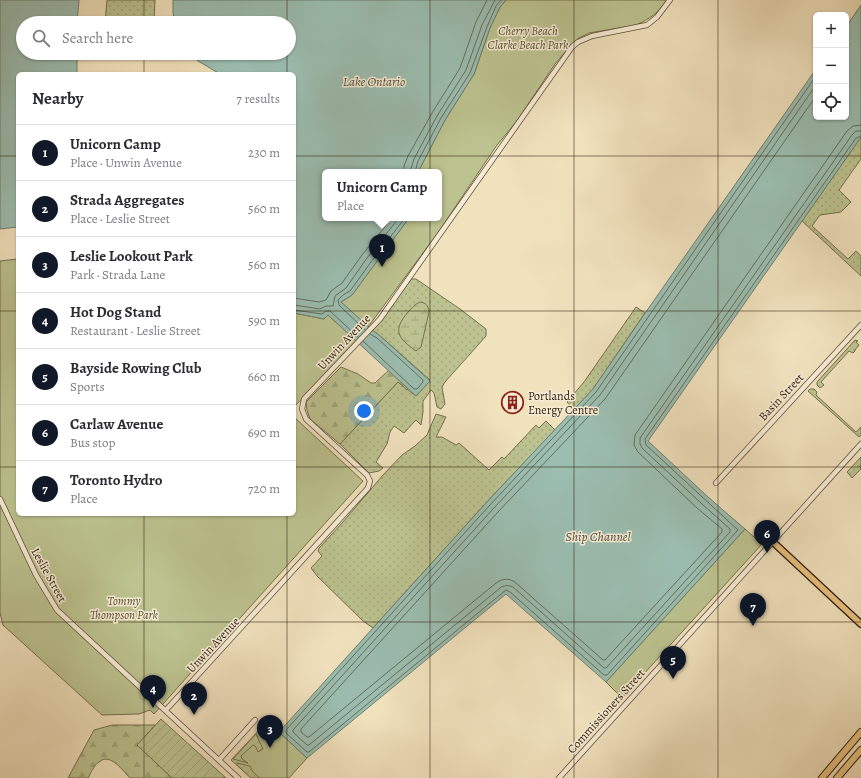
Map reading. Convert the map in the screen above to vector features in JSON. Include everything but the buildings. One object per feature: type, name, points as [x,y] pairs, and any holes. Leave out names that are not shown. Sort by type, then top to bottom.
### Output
[{"type":"highway","points":[[822,778],[861,732]]},
{"type":"highway","points":[[837,778],[861,750]]},
{"type":"main road","points":[[773,542],[861,624]]},
{"type":"street","name":"Unwin Avenue","points":[[166,710],[368,488],[370,481],[367,474],[306,419],[302,409],[304,399],[380,319],[572,47],[578,42],[592,36],[648,25],[657,17],[670,0]]},
{"type":"street","name":"Basin Street","points":[[716,483],[861,325]]},
{"type":"street","name":"Commissioners Street","points":[[559,778],[860,446]]},
{"type":"street","name":"Leslie Street","points":[[0,499],[36,575],[57,610],[238,778]]},
{"type":"street","points":[[219,760],[255,720]]},
{"type":"green space","points":[[107,0],[155,0],[154,16],[106,16]]},
{"type":"green space","name":"Cherry Beach Clarke Beach Park","points":[[506,0],[667,0],[657,12],[641,23],[589,33],[579,38],[572,44],[555,64],[516,122],[497,145],[437,234],[368,327],[341,302],[352,295],[407,221],[442,221],[442,169],[420,169],[445,120],[474,74],[490,28],[500,7]]},
{"type":"green space","points":[[861,137],[861,159],[839,190],[851,202],[841,212],[820,215],[812,226],[848,259],[856,251],[861,256],[861,276],[802,221]]},
{"type":"green space","name":"Tommy Thompson Park","points":[[16,259],[16,516],[296,516],[296,419],[363,481],[154,714],[150,710],[139,714],[102,715],[3,625],[0,613],[0,261]]},
{"type":"green space","points":[[411,279],[416,279],[460,309],[486,329],[486,336],[445,382],[442,387],[445,404],[441,409],[437,407],[434,393],[431,390],[423,401],[421,425],[416,420],[404,433],[394,426],[390,432],[387,444],[376,462],[383,468],[379,471],[369,473],[340,444],[398,382],[416,396],[430,380],[372,330]]},
{"type":"green space","points":[[420,302],[426,305],[429,312],[421,347],[416,351],[401,338],[399,329],[400,324],[408,312]]},
{"type":"green space","points":[[636,307],[645,313],[593,389],[574,410],[567,402],[584,382]]},
{"type":"green space","points":[[296,313],[324,319],[328,315],[357,341],[296,405]]},
{"type":"green space","points":[[855,340],[858,341],[856,342],[859,345],[855,351],[853,353],[849,351],[821,382],[824,385],[820,388],[817,385],[817,382]]},
{"type":"green space","points":[[341,367],[358,374],[371,383],[375,383],[389,370],[408,389],[407,390],[398,382],[340,444],[310,419],[306,402]]},
{"type":"green space","points":[[810,389],[814,389],[817,392],[816,395],[856,432],[861,427],[861,435],[859,437],[808,391]]},
{"type":"green space","points":[[436,414],[446,417],[436,437],[442,437],[456,445],[459,443],[489,470],[502,457],[504,459],[536,425],[539,428],[546,421],[555,430],[486,503],[373,628],[363,621],[317,576],[311,568],[322,556],[318,551],[319,548],[402,455],[427,435]]},
{"type":"green space","points":[[861,457],[861,469],[852,478],[847,472]]},
{"type":"green space","points":[[745,529],[762,544],[622,698],[606,682]]},
{"type":"green space","points":[[161,719],[226,778],[172,778],[137,745]]},
{"type":"green space","points":[[112,725],[155,725],[138,745],[172,778],[130,778],[120,767],[108,759],[97,763],[88,778],[68,778],[94,730]]},
{"type":"green space","points":[[261,728],[267,738],[271,737],[277,731],[279,732],[307,758],[289,778],[251,778],[231,760]]},
{"type":"green space","points":[[256,734],[263,749],[258,752],[256,747],[253,745],[241,756],[242,759],[248,763],[233,759]]},
{"type":"green space","points":[[237,763],[250,766],[253,772],[260,778],[251,778],[237,765]]},
{"type":"water","points":[[0,0],[79,0],[78,16],[16,16],[16,60],[77,60],[77,72],[16,72],[16,227],[0,229]]},
{"type":"water","name":"Lake Ontario","points":[[173,0],[506,0],[500,7],[490,28],[474,74],[445,120],[420,169],[322,169],[322,221],[407,221],[352,295],[341,302],[430,381],[416,396],[328,315],[324,319],[296,313],[296,72],[217,72],[197,60],[296,60],[296,16],[174,16]]},
{"type":"water","name":"Ship Channel","points":[[861,5],[861,137],[648,441],[745,529],[606,682],[506,594],[307,758],[279,732],[486,503],[593,389],[813,73],[813,120],[849,120],[849,23]]},
{"type":"place","name":"Unicorn Camp","points":[[382,267]]},
{"type":"place","name":"Portlands Energy Centre","points":[[513,403]]},
{"type":"place","name":"Carlaw Avenue","points":[[767,553]]},
{"type":"place","name":"Toronto Hydro","points":[[753,626]]},
{"type":"place","name":"Bayside Rowing Club","points":[[673,679]]},
{"type":"place","name":"Hot Dog Stand","points":[[153,708]]},
{"type":"place","name":"Strada Aggregates","points":[[194,715]]},
{"type":"place","name":"Leslie Lookout Park","points":[[270,748]]}]
